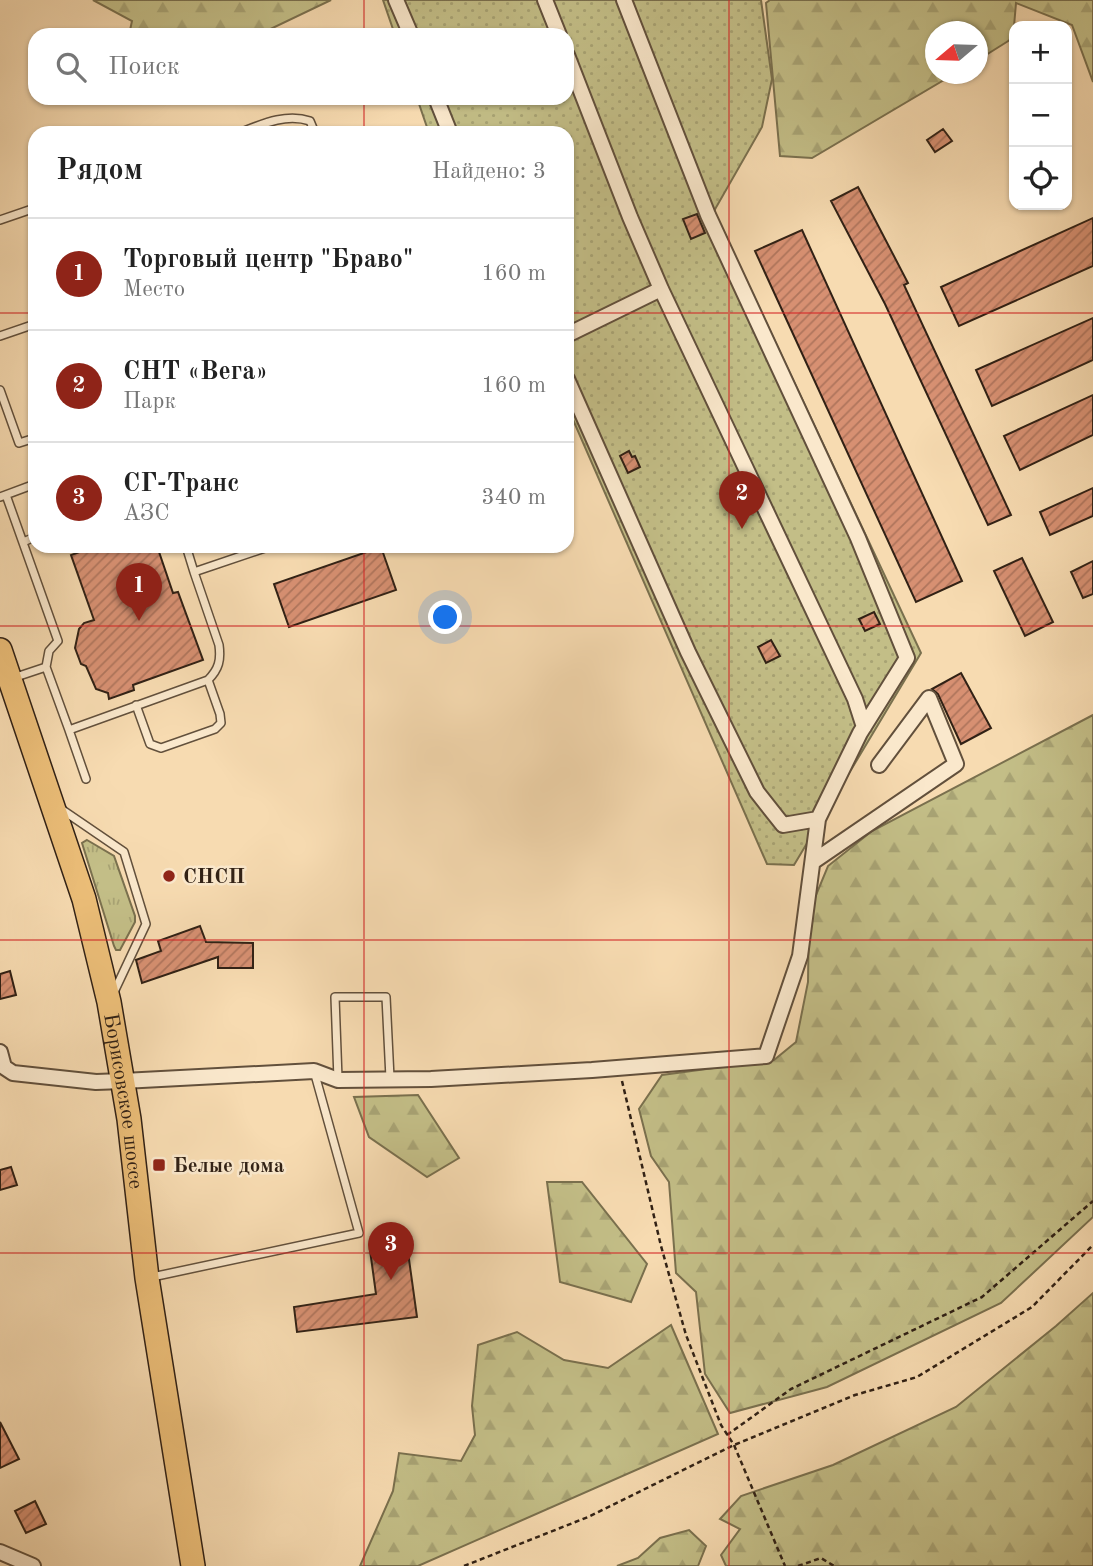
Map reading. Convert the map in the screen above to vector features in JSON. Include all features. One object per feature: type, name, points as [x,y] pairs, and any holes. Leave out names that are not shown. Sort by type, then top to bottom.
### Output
[{"type":"main road","name":"Борисовское шоссе","points":[[0,650],[84,899],[109,1002],[123,1081],[147,1278],[193,1566]]},
{"type":"street","points":[[396,0],[408,28]]},
{"type":"street","points":[[545,0],[556,28]]},
{"type":"street","points":[[0,1052],[7,1075],[96,1082],[314,1070],[338,1080],[431,1079],[766,1056],[800,956],[818,819],[864,727],[907,658],[858,538],[708,215],[624,0]]},
{"type":"street","points":[[574,73],[661,289],[855,699],[864,727]]},
{"type":"street","points":[[439,105],[447,126]]},
{"type":"street","points":[[574,332],[661,289]]},
{"type":"street","points":[[574,395],[688,652],[757,792],[783,825],[818,819]]},
{"type":"street","points":[[814,861],[956,764],[929,698],[879,765]]},
{"type":"street","points":[[0,1552],[33,1566]]},
{"type":"lane","points":[[257,126],[297,117],[310,121],[312,126]]},
{"type":"lane","points":[[0,220],[28,210]]},
{"type":"lane","points":[[0,336],[28,326]]},
{"type":"lane","points":[[0,390],[19,443],[28,440]]},
{"type":"lane","points":[[28,487],[3,496],[23,541],[58,640],[49,651],[46,667],[86,779]]},
{"type":"lane","points":[[23,541],[28,539]]},
{"type":"lane","points":[[69,730],[208,680],[218,667],[219,645],[188,553]]},
{"type":"lane","points":[[194,572],[250,553]]},
{"type":"lane","points":[[10,679],[46,667]]},
{"type":"lane","points":[[136,705],[153,747],[161,748],[218,726],[221,719],[208,680]]},
{"type":"lane","points":[[51,802],[124,852],[146,924],[109,1002]]},
{"type":"lane","points":[[338,1080],[335,997],[386,997],[390,1078]]},
{"type":"lane","points":[[147,1278],[359,1233],[314,1070]]},
{"type":"path","points":[[619,1068],[661,1246],[686,1335],[785,1566]]},
{"type":"path","points":[[727,1435],[791,1389],[982,1297],[1093,1201]]},
{"type":"path","points":[[464,1566],[588,1517],[733,1445],[855,1395],[917,1377],[1032,1307],[1093,1245]]},
{"type":"path","points":[[798,1566],[821,1558],[834,1566]]},
{"type":"green space","points":[[93,0],[331,0],[273,28],[130,28],[132,21]]},
{"type":"green space","points":[[383,0],[761,0],[772,79],[762,127],[714,211],[921,653],[794,865],[767,864],[574,422],[574,126],[427,126],[419,105],[574,105],[574,28],[393,28]]},
{"type":"green space","points":[[770,0],[1093,0],[1093,82],[1072,21],[1062,21],[1016,3],[1014,21],[1009,21],[1009,41],[988,54],[988,21],[925,21],[925,84],[937,84],[812,158],[780,156],[766,3]]},
{"type":"green space","points":[[1093,715],[1093,1217],[1001,1303],[827,1387],[730,1413],[705,1374],[696,1292],[676,1273],[669,1182],[651,1156],[639,1109],[662,1075],[774,1060],[796,1042],[808,982],[809,912],[828,866],[872,831]]},
{"type":"green space","points":[[87,840],[114,856],[135,916],[135,922],[120,950],[116,950],[114,946],[82,843]]},
{"type":"green space","points":[[418,1095],[459,1158],[427,1177],[369,1137],[354,1097]]},
{"type":"green space","points":[[547,1182],[582,1182],[647,1264],[631,1302],[560,1282]]},
{"type":"green space","points":[[1093,1293],[1093,1566],[726,1566],[721,1555],[740,1529],[720,1519],[741,1496],[833,1465],[956,1407]]},
{"type":"green space","points":[[671,1325],[718,1434],[418,1566],[360,1566],[393,1491],[399,1453],[461,1461],[475,1435],[472,1406],[478,1345],[517,1332],[564,1360],[608,1368]]},
{"type":"green space","points":[[689,1530],[706,1546],[698,1566],[617,1566],[638,1558],[660,1538]]},
{"type":"building","points":[[943,129],[952,141],[935,152],[927,140]]},
{"type":"building","points":[[858,187],[908,283],[904,285],[1011,515],[988,525],[885,304],[831,201]]},
{"type":"building","points":[[697,214],[705,233],[691,239],[683,219]]},
{"type":"building","points":[[1093,218],[1093,266],[959,326],[941,287]]},
{"type":"building","points":[[802,230],[962,581],[916,602],[755,251]]},
{"type":"building","points":[[1093,318],[1093,360],[992,406],[976,370]]},
{"type":"building","points":[[1093,395],[1093,435],[1020,470],[1004,436]]},
{"type":"building","points":[[629,451],[632,457],[635,456],[640,467],[628,473],[620,456]]},
{"type":"building","points":[[1093,488],[1093,516],[1050,535],[1040,512]]},
{"type":"building","points":[[159,553],[173,593],[178,592],[203,660],[133,685],[134,690],[109,699],[108,693],[96,689],[75,648],[79,629],[84,623],[94,620],[71,555]]},
{"type":"building","points":[[364,553],[383,553],[396,590],[289,627],[274,584]]},
{"type":"building","points":[[1022,558],[1053,622],[1025,636],[994,571]]},
{"type":"building","points":[[1093,561],[1093,594],[1083,598],[1071,572]]},
{"type":"building","points":[[874,612],[880,624],[865,631],[859,619]]},
{"type":"building","points":[[771,640],[780,656],[766,663],[758,647]]},
{"type":"building","points":[[961,673],[991,728],[961,744],[938,694],[932,689]]},
{"type":"building","points":[[200,926],[206,942],[253,943],[253,968],[218,968],[218,957],[142,983],[136,960],[161,951],[158,941]]},
{"type":"building","points":[[10,971],[16,995],[0,999],[0,974]]},
{"type":"building","points":[[11,1167],[17,1185],[0,1190],[0,1170]]},
{"type":"building","points":[[407,1245],[417,1317],[297,1332],[294,1307],[376,1294],[370,1250]]},
{"type":"building","points":[[0,1422],[19,1459],[0,1468]]},
{"type":"building","points":[[35,1501],[46,1524],[26,1533],[15,1511]]},
{"type":"place","name":"СНТ «Вега»","points":[[742,529]]},
{"type":"place","name":"Торговый центр \"Браво\"","points":[[139,621]]},
{"type":"place","name":"СНСП","points":[[169,876]]},
{"type":"place","name":"Белые дома","points":[[159,1165]]},
{"type":"place","name":"СГ-Транс","points":[[391,1280]]}]
